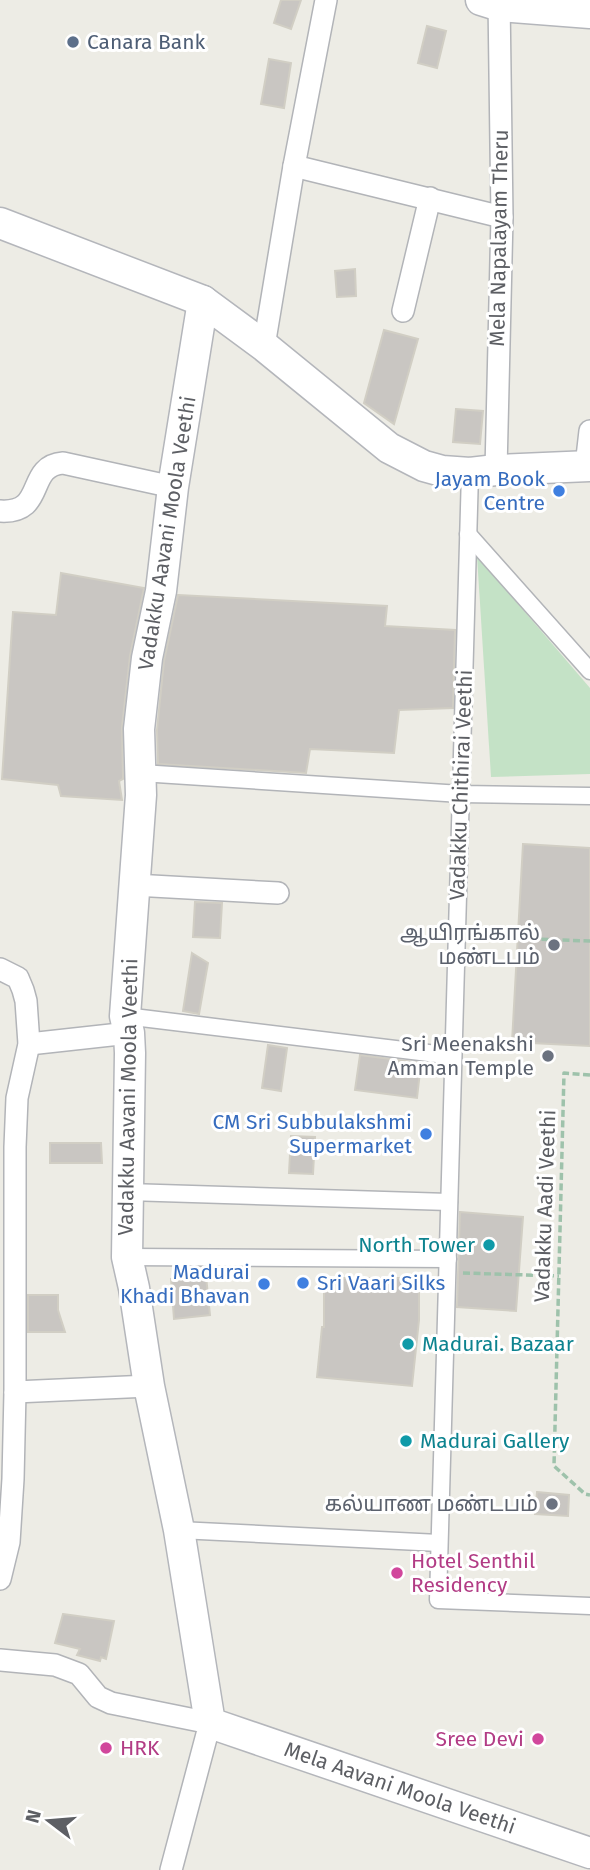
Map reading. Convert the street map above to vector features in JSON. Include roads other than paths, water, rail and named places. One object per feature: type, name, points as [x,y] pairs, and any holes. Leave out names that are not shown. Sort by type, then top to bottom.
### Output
[{"type":"main road","points":[[493,2],[555,5],[590,13]]},
{"type":"main road","points":[[0,223],[203,301],[264,346],[389,448],[424,466],[442,471],[483,471],[588,466]]},
{"type":"main road","name":"Vadakku Aavani Moola Veethi","points":[[203,301],[173,487],[160,592],[146,658],[139,729],[141,795],[127,1025],[127,1257],[149,1386],[179,1530],[210,1723]]},
{"type":"main road","name":"Mela Aavani Moola Veethi","points":[[210,1723],[590,1853]]},
{"type":"street","points":[[264,346],[294,166],[326,0]]},
{"type":"street","name":"Mela Napalayam Theru","points":[[483,471],[502,217],[493,2]]},
{"type":"street","points":[[294,166],[502,217]]},
{"type":"street","points":[[403,311],[430,198]]},
{"type":"street","points":[[588,466],[590,431]]},
{"type":"street","points":[[0,510],[14,510],[24,506],[31,498],[41,475],[49,465],[54,464],[63,463],[173,487]]},
{"type":"street","name":"Vadakku Chithirai Veethi","points":[[483,471],[468,534],[438,1600],[590,1606]]},
{"type":"street","points":[[468,534],[590,671]]},
{"type":"street","points":[[141,773],[461,794],[590,796]]},
{"type":"street","points":[[134,886],[278,893]]},
{"type":"street","points":[[0,969],[18,978],[23,990],[29,1044],[17,1098],[13,1479],[9,1542],[0,1578]]},
{"type":"street","points":[[29,1044],[127,1025],[453,1056]]},
{"type":"street","points":[[128,1192],[449,1202]]},
{"type":"street","points":[[127,1257],[447,1266]]},
{"type":"street","points":[[15,1392],[149,1386]]},
{"type":"street","points":[[179,1530],[439,1543]]},
{"type":"street","points":[[0,1660],[55,1665],[79,1674],[99,1697],[111,1703],[210,1723],[172,1870]]},
{"type":"place","name":"Canara Bank","points":[[73,42]]},
{"type":"place","name":"Jayam Book Centre","points":[[559,491]]},
{"type":"place","name":"ஆயிரங்கால் மண்டபம்","points":[[554,945]]},
{"type":"place","name":"Sri Meenakshi Amman Temple","points":[[548,1056]]},
{"type":"place","name":"CM Sri Subbulakshmi Supermarket","points":[[426,1134]]},
{"type":"place","name":"North Tower","points":[[489,1245]]},
{"type":"place","name":"Sri Vaari Silks","points":[[303,1283]]},
{"type":"place","name":"Madurai Khadi Bhavan","points":[[264,1284]]},
{"type":"place","name":"Madurai. Bazaar","points":[[408,1344]]},
{"type":"place","name":"Madurai Gallery","points":[[406,1441]]},
{"type":"place","name":"கல்யாண மண்டபம்","points":[[552,1504]]},
{"type":"place","name":"Hotel Senthil Residency","points":[[397,1573]]},
{"type":"place","name":"Sree Devi","points":[[538,1739]]},
{"type":"place","name":"HRK","points":[[106,1748]]}]
